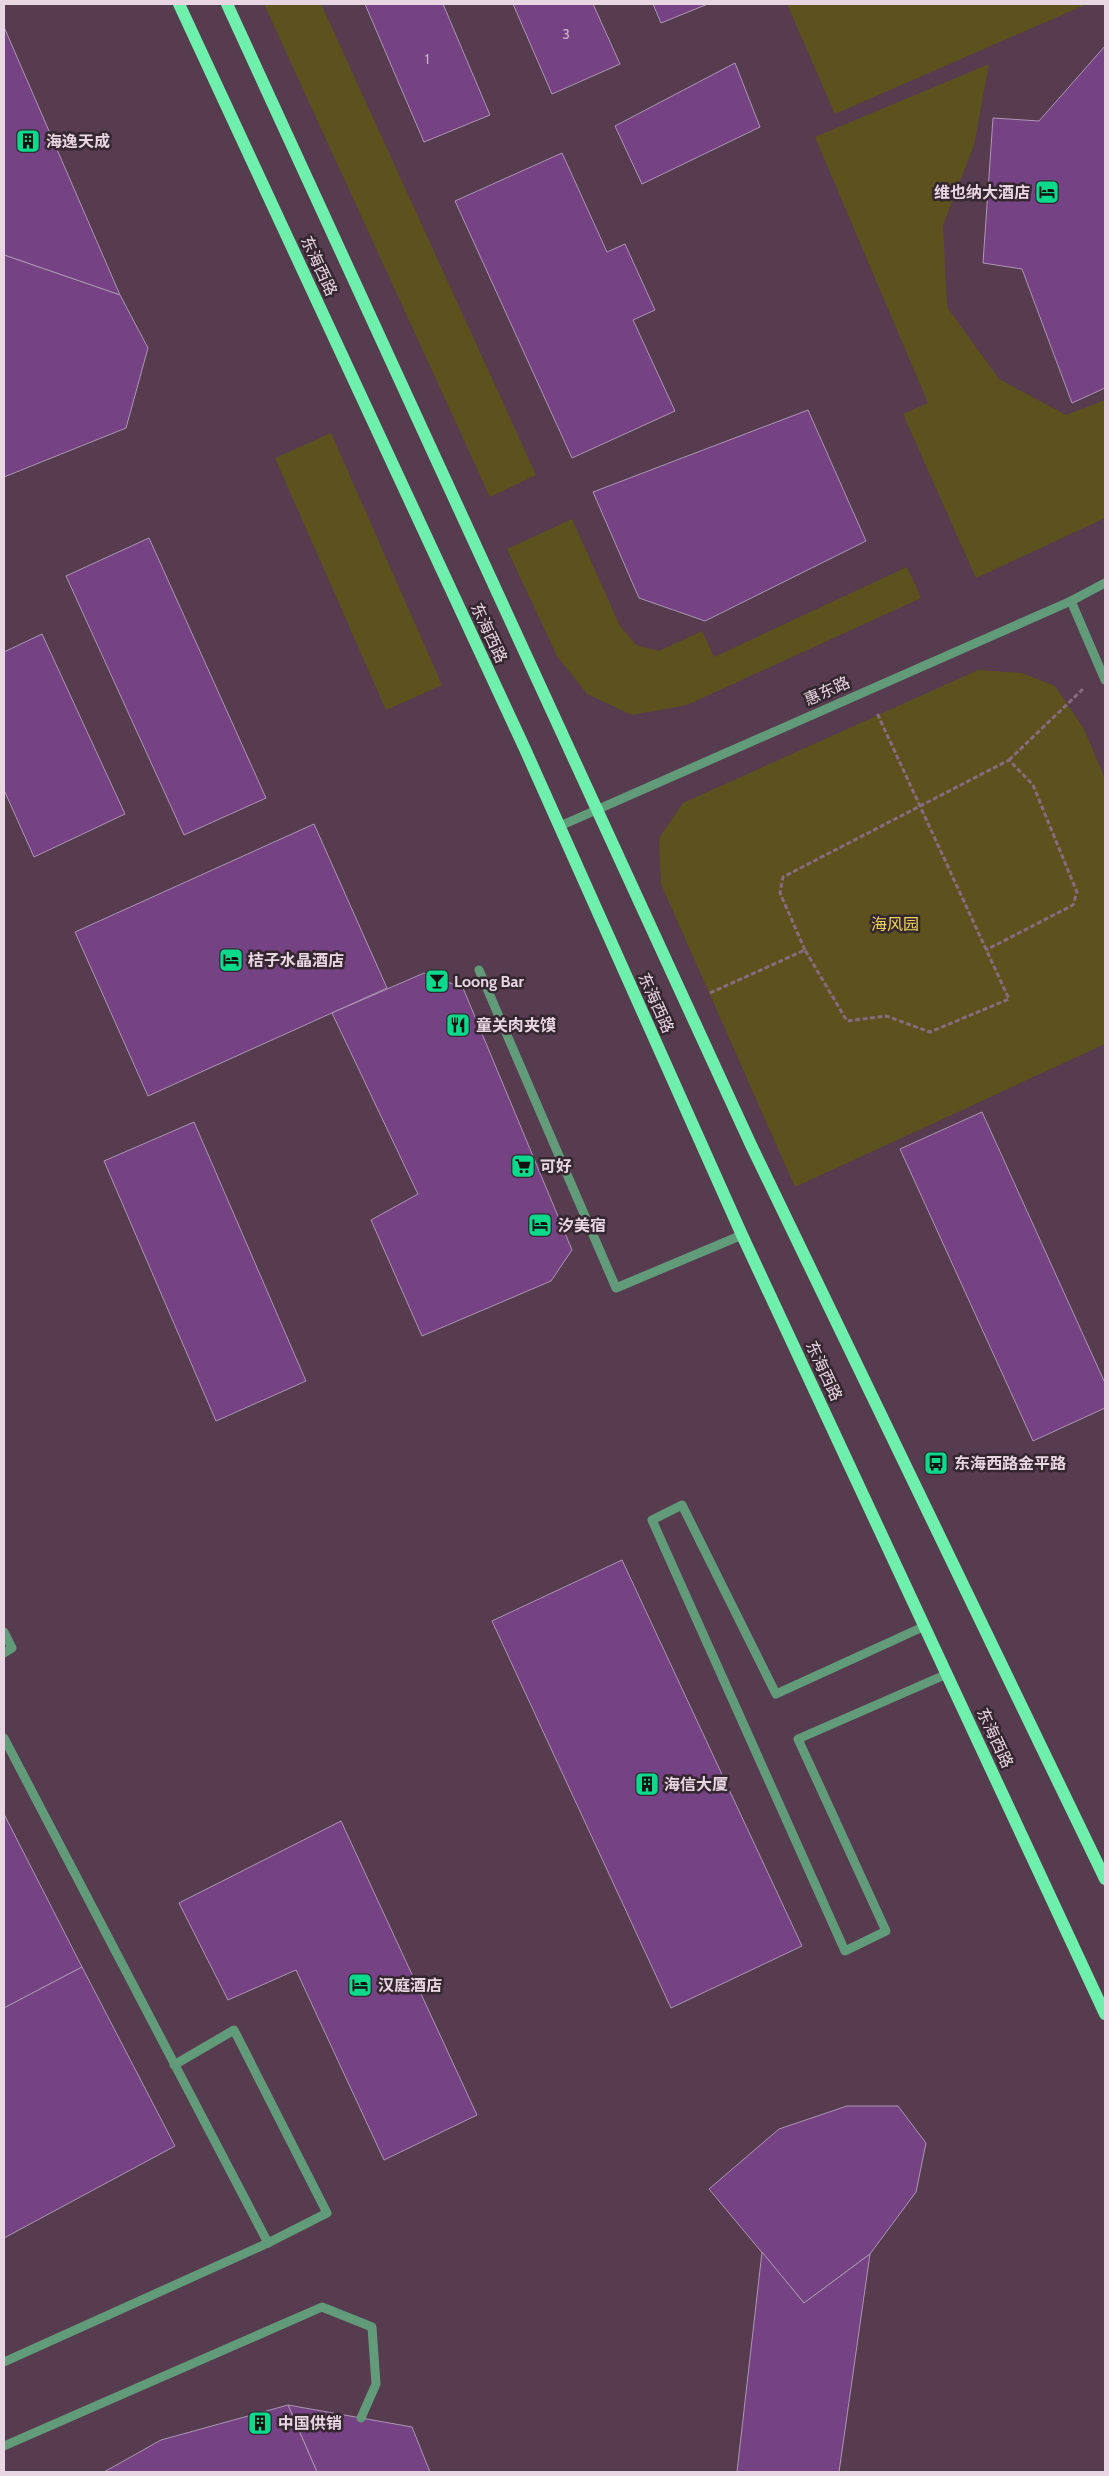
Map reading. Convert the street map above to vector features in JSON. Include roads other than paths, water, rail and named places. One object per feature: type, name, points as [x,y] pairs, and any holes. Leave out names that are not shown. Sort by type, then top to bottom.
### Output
[{"type":"main road","name":"东海西路","points":[[179,4],[560,826],[742,1235],[1105,2014]]},
{"type":"main road","name":"东海西路","points":[[227,4],[598,808],[751,1145],[1105,1879]]},
{"type":"street","name":"惠东路","points":[[560,826],[1071,601],[1105,583]]},
{"type":"street","points":[[1071,601],[1105,680]]},
{"type":"street","points":[[479,970],[616,1288],[742,1235]]},
{"type":"street","points":[[925,1626],[776,1694],[682,1505],[652,1520],[845,1951],[886,1930],[798,1739],[947,1674]]},
{"type":"street","points":[[4,1632],[12,1648],[4,1653]]},
{"type":"street","points":[[4,1738],[268,2243]]},
{"type":"street","points":[[4,2362],[268,2243],[327,2213],[234,2030],[174,2065]]},
{"type":"street","points":[[4,2446],[322,2307],[372,2327],[376,2384],[361,2418]]},
{"type":"place","name":"海逸天成","points":[[28,141]]},
{"type":"place","name":"维也纳大酒店","points":[[1047,192]]},
{"type":"place","name":"桔子水晶酒店","points":[[231,960]]},
{"type":"place","name":"Loong Bar","points":[[437,981]]},
{"type":"place","name":"童关肉夹馍","points":[[458,1025]]},
{"type":"place","name":"可好","points":[[523,1166]]},
{"type":"place","name":"汐美宿","points":[[540,1225]]},
{"type":"place","name":"东海西路金平路","points":[[936,1463]]},
{"type":"place","name":"海信大厦","points":[[647,1784]]},
{"type":"place","name":"汉庭酒店","points":[[360,1985]]},
{"type":"place","name":"中国供销","points":[[260,2423]]},
{"type":"park label","name":"海风园","points":[[895,924]]}]
